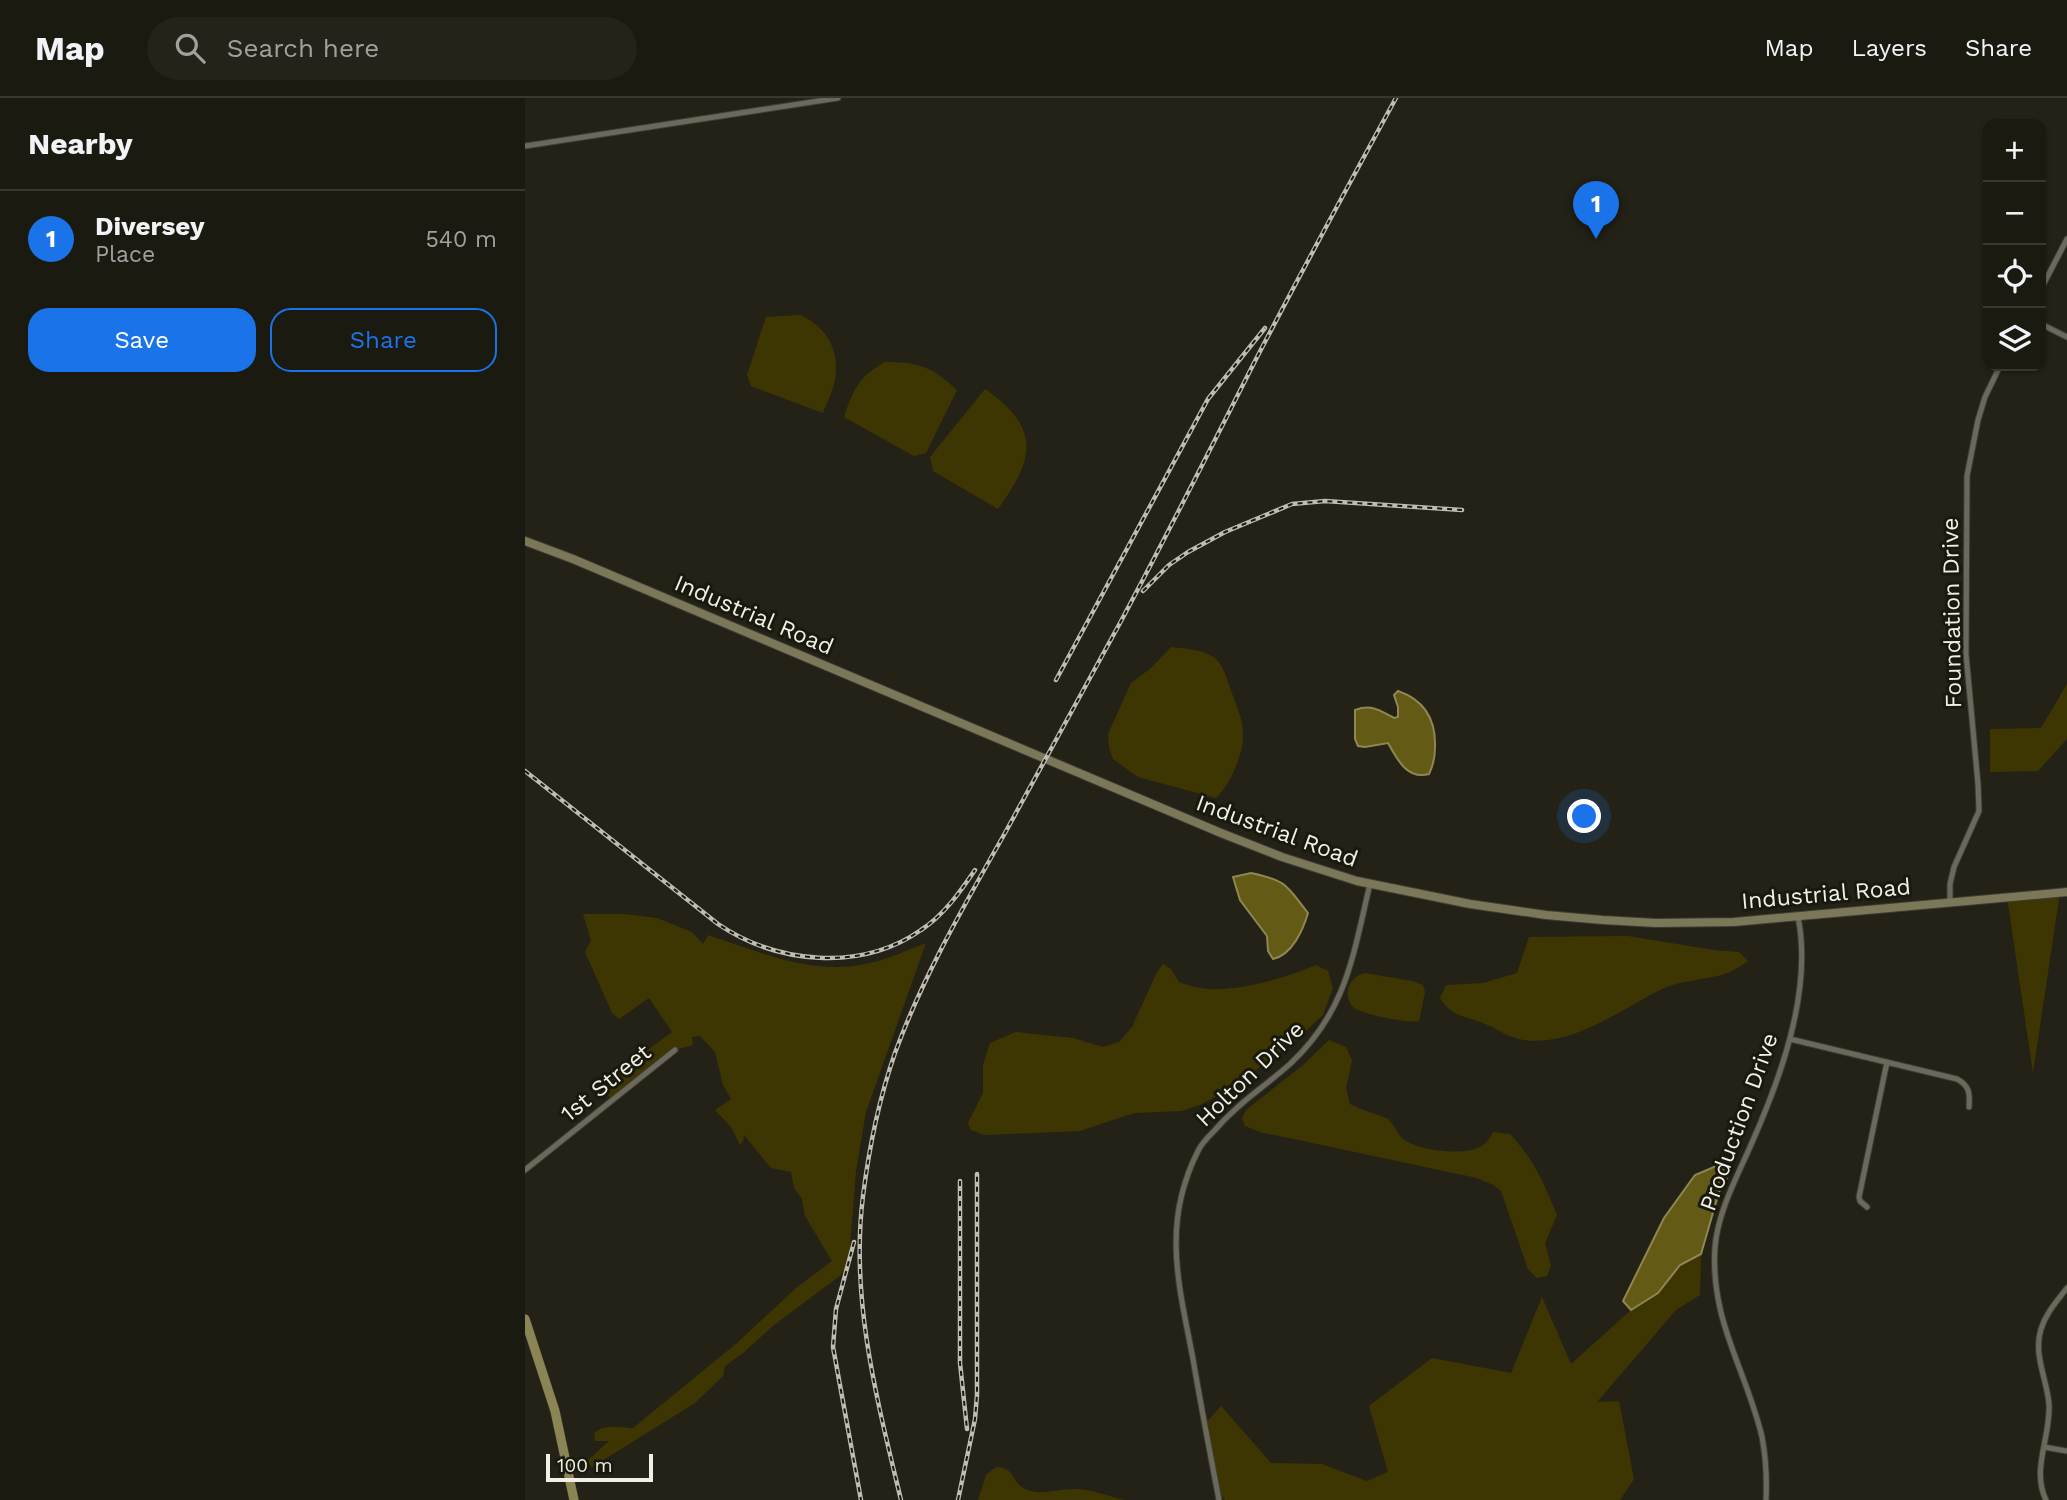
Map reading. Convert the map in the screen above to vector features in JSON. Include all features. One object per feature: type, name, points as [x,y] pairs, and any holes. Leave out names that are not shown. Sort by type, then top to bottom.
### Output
[{"type":"main road","name":"Industrial Road","points":[[525,541],[1220,833],[1282,857],[1370,884],[1470,904],[1546,915],[1603,920],[1709,922],[2067,892]]},
{"type":"main road","points":[[525,1319],[555,1411],[574,1500]]},
{"type":"street","points":[[525,146],[838,98]]},
{"type":"street","points":[[2046,279],[2067,239]]},
{"type":"street","points":[[2046,326],[2067,337]]},
{"type":"street","name":"Foundation Drive","points":[[1950,901],[1951,875],[1979,811],[1966,654],[1967,476],[1978,420],[1998,371]]},
{"type":"street","name":"Holton Drive","points":[[1219,1500],[1176,1270],[1175,1230],[1182,1193],[1201,1146],[1230,1112],[1307,1048],[1325,1024],[1340,997],[1349,972],[1370,884]]},
{"type":"street","name":"Production Drive","points":[[1766,1500],[1766,1459],[1762,1437],[1719,1310],[1715,1281],[1715,1248],[1725,1204],[1775,1086],[1790,1039],[1800,979],[1802,932],[1798,916]]},
{"type":"street","points":[[1790,1039],[1957,1079],[1965,1083],[1970,1093],[1969,1107]]},
{"type":"street","name":"1st Street","points":[[525,1170],[675,1050]]},
{"type":"street","points":[[1867,1208],[1860,1201],[1860,1197],[1887,1062]]},
{"type":"street","points":[[2046,1500],[2040,1470],[2048,1425],[2049,1400],[2040,1363],[2039,1341],[2050,1309],[2067,1288]]},
{"type":"street","points":[[2044,1447],[2067,1451]]},
{"type":"shaded area","points":[[800,315],[818,326],[833,349],[835,380],[823,413],[751,386],[747,375],[766,317]]},
{"type":"shaded area","points":[[885,362],[924,367],[957,390],[926,453],[914,456],[844,417],[863,378]]},
{"type":"shaded area","points":[[985,389],[1016,417],[1026,444],[1025,459],[1019,474],[998,509],[933,471],[930,457]]},
{"type":"shaded area","points":[[1171,647],[1202,652],[1218,661],[1240,714],[1243,733],[1240,754],[1230,779],[1216,798],[1138,777],[1113,759],[1109,747],[1108,734],[1131,683],[1151,668]]},
{"type":"shaded area","points":[[2067,684],[2067,739],[2038,771],[1990,772],[1990,729],[2041,728]]},
{"type":"shaded area","points":[[1398,691],[1421,705],[1431,719],[1435,751],[1429,774],[1421,775],[1409,771],[1388,743],[1365,747],[1358,746],[1355,739],[1355,710],[1371,708],[1394,718],[1398,717],[1394,695]]},
{"type":"shaded area","points":[[1251,873],[1285,886],[1308,913],[1300,934],[1280,957],[1273,959],[1268,951],[1267,936],[1240,900],[1233,877]]},
{"type":"shaded area","points":[[2060,892],[2033,1073],[2007,897]]},
{"type":"shaded area","points":[[583,914],[624,914],[657,918],[692,932],[703,944],[708,935],[787,961],[828,967],[849,967],[877,961],[926,943],[866,1112],[856,1171],[849,1259],[841,1275],[725,1366],[723,1376],[695,1403],[592,1467],[586,1462],[609,1441],[595,1441],[594,1433],[607,1427],[633,1428],[737,1343],[796,1288],[832,1261],[805,1216],[802,1199],[794,1188],[791,1172],[771,1168],[744,1135],[740,1145],[731,1127],[715,1110],[731,1099],[723,1085],[715,1052],[700,1036],[692,1037],[693,1045],[675,1050],[613,1100],[607,1095],[609,1079],[672,1032],[649,998],[619,1019],[612,1013],[585,952],[591,940]]},
{"type":"shaded area","points":[[1628,936],[1739,952],[1748,961],[1725,974],[1662,989],[1596,1025],[1560,1038],[1542,1041],[1519,1039],[1460,1016],[1450,1010],[1440,998],[1446,985],[1483,983],[1517,973],[1529,937]]},
{"type":"shaded area","points":[[1163,964],[1171,969],[1179,982],[1197,988],[1213,989],[1259,984],[1316,965],[1328,971],[1333,988],[1323,1015],[1295,1041],[1233,1087],[1202,1104],[1182,1111],[1134,1113],[1080,1131],[984,1135],[971,1130],[968,1123],[983,1093],[983,1065],[990,1043],[1016,1032],[1073,1038],[1103,1047],[1119,1042],[1132,1027]]},
{"type":"shaded area","points":[[1365,973],[1423,985],[1425,992],[1419,1021],[1380,1017],[1353,1007],[1348,990],[1353,979]]},
{"type":"shaded area","points":[[1329,1040],[1346,1047],[1352,1060],[1346,1088],[1350,1104],[1386,1118],[1401,1137],[1410,1143],[1440,1151],[1461,1151],[1481,1147],[1493,1132],[1510,1134],[1538,1172],[1557,1215],[1545,1243],[1551,1265],[1547,1276],[1537,1278],[1528,1269],[1501,1191],[1493,1185],[1477,1178],[1260,1132],[1245,1126],[1242,1118],[1246,1110],[1303,1065]]},
{"type":"shaded area","points":[[1721,1164],[1727,1178],[1719,1192],[1701,1254],[1680,1265],[1658,1293],[1631,1310],[1623,1301],[1664,1218],[1695,1175]]},
{"type":"shaded area","points":[[1701,1254],[1700,1295],[1676,1310],[1597,1402],[1619,1401],[1634,1479],[1620,1500],[1225,1500],[1217,1489],[1205,1424],[1221,1406],[1271,1463],[1322,1464],[1367,1481],[1388,1472],[1369,1406],[1432,1358],[1511,1373],[1542,1297],[1571,1364],[1631,1310],[1658,1293],[1680,1265]]},
{"type":"shaded area","points":[[996,1467],[1008,1470],[1018,1484],[1033,1492],[1076,1489],[1124,1500],[978,1500],[986,1475]]},
{"type":"railway","points":[[901,1500],[868,1349],[860,1273],[860,1235],[868,1160],[879,1106],[895,1053],[918,996],[945,941],[1120,623],[1271,330],[1396,98]]},
{"type":"railway","points":[[1056,680],[1208,399],[1265,328]]},
{"type":"railway","points":[[1143,591],[1169,565],[1188,552],[1225,532],[1292,504],[1325,501],[1462,510]]},
{"type":"railway","points":[[525,771],[718,924],[766,948],[792,955],[846,957],[897,943],[921,930],[937,917],[975,870]]},
{"type":"railway","points":[[958,1500],[975,1419],[977,1395],[977,1174]]},
{"type":"railway","points":[[960,1181],[960,1363],[967,1429]]},
{"type":"railway","points":[[854,1242],[836,1309],[833,1347],[861,1500]]},
{"type":"place","name":"Diversey","points":[[1596,239]]}]
